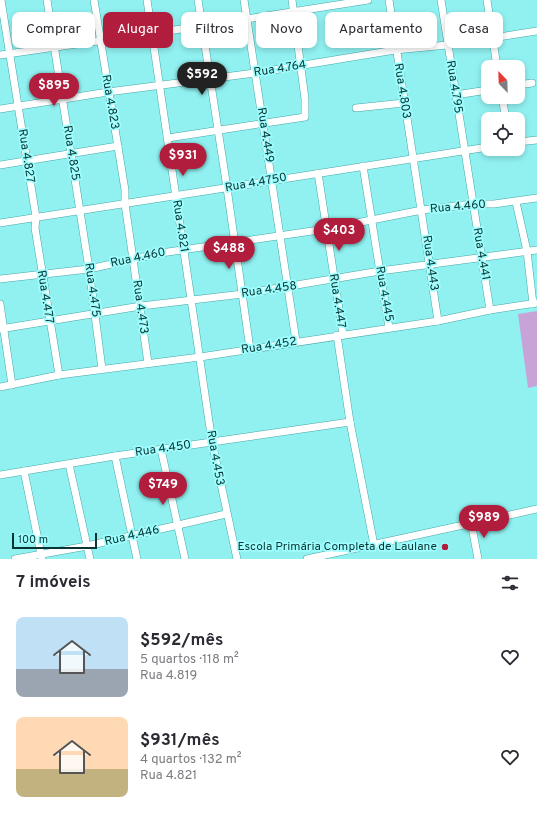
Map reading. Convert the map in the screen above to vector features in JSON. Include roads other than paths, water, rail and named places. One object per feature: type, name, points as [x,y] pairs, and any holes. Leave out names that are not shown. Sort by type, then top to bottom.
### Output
[{"type":"street","name":"Rua 4.827","points":[[1,0],[17,107],[36,217]]},
{"type":"street","name":"Rua 4.825","points":[[47,0],[49,12]]},
{"type":"street","name":"Rua 4.823","points":[[94,0],[125,190],[125,204]]},
{"type":"street","name":"Rua 4.821","points":[[147,0],[149,12]]},
{"type":"street","points":[[198,0],[200,12]]},
{"type":"street","name":"Rua 4.449","points":[[244,0],[246,12]]},
{"type":"street","points":[[292,0],[293,12],[338,2],[368,0]]},
{"type":"street","name":"Rua 4.803","points":[[388,0],[412,158]]},
{"type":"street","name":"Rua 4.795","points":[[441,0],[445,29]]},
{"type":"street","points":[[487,0],[489,12]]},
{"type":"street","name":"Rua 4.449","points":[[248,26],[273,180],[296,341]]},
{"type":"street","name":"Rua 4.764","points":[[503,36],[537,30]]},
{"type":"street","points":[[95,41],[103,40]]},
{"type":"street","name":"Rua 4.764","points":[[0,109],[108,92],[255,73],[396,50],[445,44]]},
{"type":"street","points":[[0,55],[55,48]]},
{"type":"street","name":"Rua 4.825","points":[[55,48],[80,211]]},
{"type":"street","name":"Rua 4.821","points":[[155,48],[161,85],[175,196],[200,357]]},
{"type":"street","points":[[205,48],[243,294],[250,349]]},
{"type":"street","points":[[168,138],[304,118],[306,115],[298,48]]},
{"type":"street","name":"Rua 4.795","points":[[448,48],[464,150]]},
{"type":"street","points":[[494,48],[496,60]]},
{"type":"street","points":[[525,84],[532,83]]},
{"type":"street","points":[[455,95],[481,91]]},
{"type":"street","points":[[356,108],[404,103]]},
{"type":"street","points":[[525,141],[537,140]]},
{"type":"street","points":[[0,165],[118,146]]},
{"type":"street","name":"Rua 4.4750","points":[[0,223],[481,148]]},
{"type":"street","name":"Rua 4.441","points":[[464,150],[490,310]]},
{"type":"street","name":"Rua 4.443","points":[[412,158],[422,210],[438,321]]},
{"type":"street","name":"Rua 4.445","points":[[363,166],[389,328]]},
{"type":"street","name":"Rua 4.447","points":[[318,173],[334,280],[350,422],[374,545]]},
{"type":"street","name":"Rua 4.460","points":[[0,279],[89,269],[184,249],[326,229],[422,210],[472,204],[516,202],[537,198]]},
{"type":"street","points":[[516,202],[527,251],[535,303]]},
{"type":"street","name":"Rua 4.473","points":[[125,204],[141,306],[148,363]]},
{"type":"street","name":"Rua 4.475","points":[[80,211],[96,314],[102,369]]},
{"type":"street","name":"Rua 4.477","points":[[36,217],[42,274],[59,376]]},
{"type":"street","name":"Rua 4.458","points":[[2,329],[141,306],[288,288],[380,272],[537,250]]},
{"type":"street","name":"Rua 4.452","points":[[0,387],[102,369],[200,357],[296,341],[438,321],[490,310],[535,303]]},
{"type":"street","points":[[0,304],[2,329],[12,385]]},
{"type":"street","name":"Rua 4.453","points":[[200,357],[212,442],[226,514],[237,559]]},
{"type":"street","name":"Rua 4.450","points":[[0,474],[350,422]]},
{"type":"street","points":[[161,449],[185,559]]},
{"type":"street","points":[[115,456],[137,559]]},
{"type":"street","points":[[69,464],[90,559]]},
{"type":"street","points":[[24,471],[42,557]]},
{"type":"street","points":[[307,559],[336,556],[374,545],[471,522],[537,509]]},
{"type":"street","name":"Rua 4.446","points":[[15,559],[42,557],[226,514]]},
{"type":"street","points":[[471,522],[478,559]]},
{"type":"place","name":"Escola Primária Completa de Laulane","points":[[445,547]]}]
